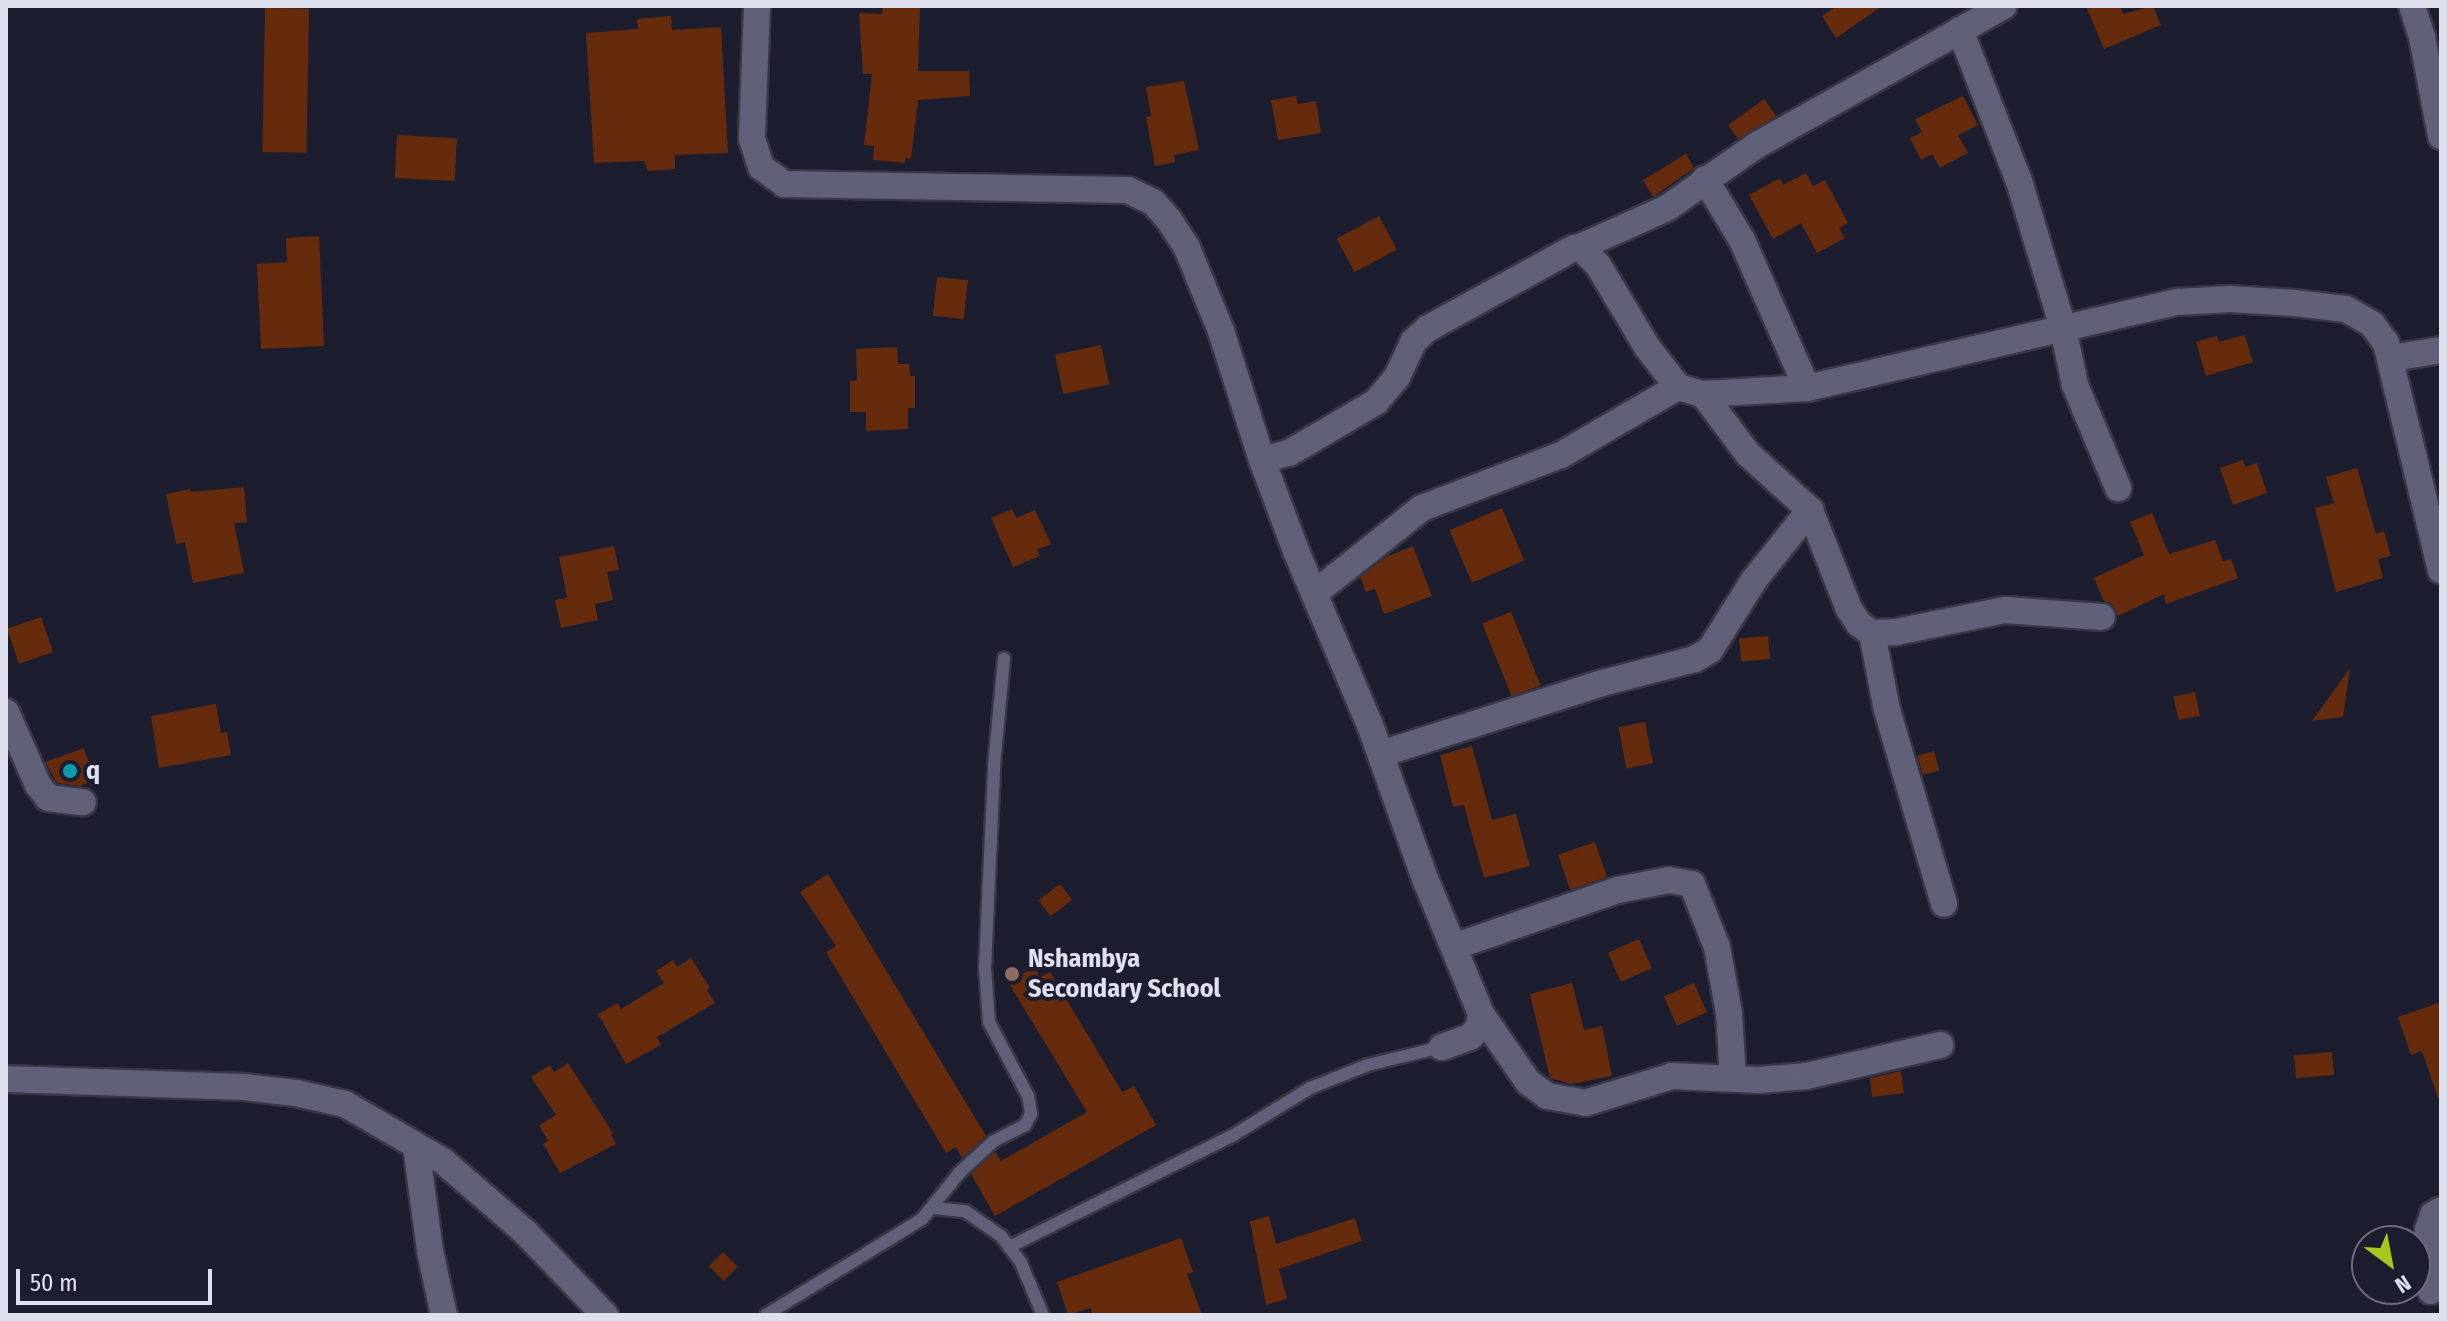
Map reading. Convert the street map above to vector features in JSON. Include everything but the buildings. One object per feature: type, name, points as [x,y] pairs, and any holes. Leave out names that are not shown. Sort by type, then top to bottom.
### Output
[{"type":"street","points":[[757,6],[752,139],[761,167],[784,184],[1128,190],[1153,202],[1187,248],[1221,331],[1262,460],[1381,754],[1426,881],[1456,946],[1481,1014],[1528,1082],[1547,1096],[1585,1103],[1672,1076],[1807,1076],[1940,1045]]},
{"type":"street","points":[[1262,460],[1289,453],[1376,402],[1397,377],[1414,341],[1427,329],[1542,263],[1667,208],[1757,145],[2004,6]]},
{"type":"street","points":[[2412,6],[2422,37],[2441,136]]},
{"type":"street","points":[[1960,30],[2019,181],[2063,328],[2075,385],[2118,488]]},
{"type":"street","points":[[1705,179],[1742,240],[1807,388]]},
{"type":"street","points":[[1580,247],[1598,265],[1647,347],[1748,454],[1810,510],[1849,609],[1859,624],[1872,633],[1896,632],[1951,618],[2005,610],[2102,617]]},
{"type":"street","points":[[1315,593],[1422,508],[1561,455],[1691,391],[1807,388],[2178,302],[2230,299],[2346,309],[2372,324],[2392,358],[2441,570]]},
{"type":"street","points":[[2392,358],[2441,350]]},
{"type":"street","points":[[1381,754],[1602,683],[1695,659],[1710,650],[1754,580],[1810,510]]},
{"type":"street","points":[[1872,633],[1887,710],[1944,904]]},
{"type":"street","points":[[6,712],[38,785],[48,798],[83,802]]},
{"type":"street","points":[[1456,946],[1629,887],[1669,880],[1692,884],[1717,947],[1729,1013],[1733,1078]]},
{"type":"street","points":[[1442,1047],[1470,1037],[1478,1029],[1481,1014]]},
{"type":"street","points":[[6,1079],[244,1087],[296,1093],[345,1104],[443,1161],[526,1233],[605,1315]]},
{"type":"street","points":[[416,1146],[430,1251],[444,1315]]},
{"type":"street","points":[[2429,1225],[2433,1215],[2441,1210]]},
{"type":"lane","points":[[766,1315],[922,1219],[934,1208],[960,1172],[994,1141],[1025,1125],[1031,1114],[1028,1096],[989,1022],[985,967],[994,766],[1004,658]]},
{"type":"lane","points":[[1009,1247],[1232,1136],[1310,1088],[1368,1065],[1442,1047]]},
{"type":"lane","points":[[934,1208],[965,1211],[978,1217],[1009,1247],[1021,1263],[1043,1315]]},
{"type":"place","name":"q","points":[[70,771]]},
{"type":"place","name":"Nshambya Secondary School","points":[[1012,974]]}]
